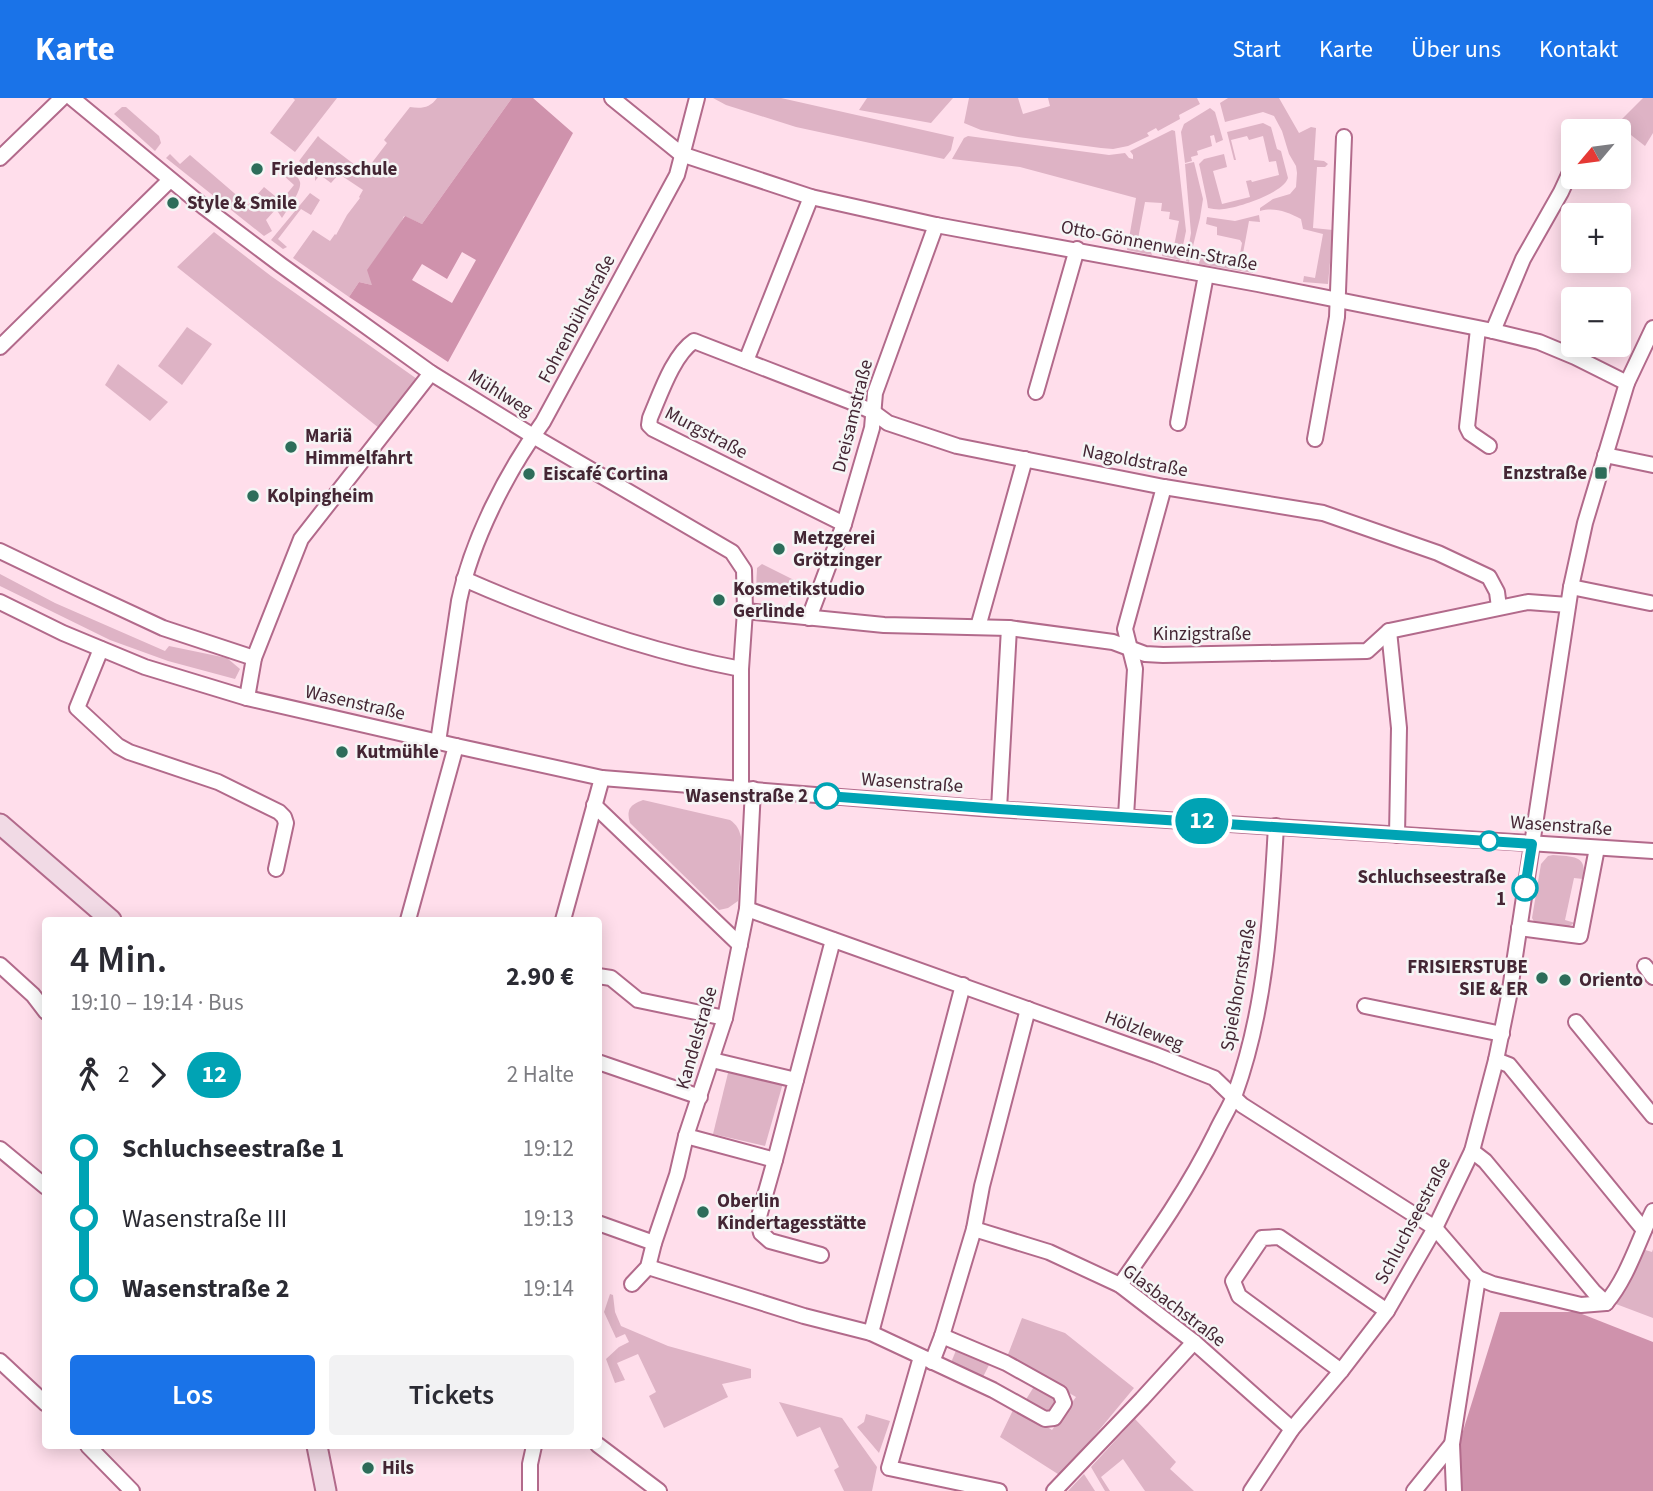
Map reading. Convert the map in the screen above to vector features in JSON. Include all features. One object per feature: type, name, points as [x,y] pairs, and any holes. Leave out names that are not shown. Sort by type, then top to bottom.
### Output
[{"type":"main road","points":[[0,824],[108,917]]},
{"type":"main road","points":[[318,1449],[326,1491]]},
{"type":"street","points":[[0,158],[62,98]]},
{"type":"street","name":"Mühlweg","points":[[72,98],[204,208],[431,373],[732,552],[744,570],[745,611],[741,668],[747,789]]},
{"type":"street","points":[[612,98],[681,154]]},
{"type":"street","name":"Fohrenbühlstraße","points":[[439,742],[464,579],[479,535],[522,451],[549,410],[677,175],[697,98]]},
{"type":"street","points":[[1315,439],[1337,317],[1344,137]]},
{"type":"street","name":"Otto-Gönnenwein-Straße","points":[[681,154],[811,197],[936,225],[1077,249],[1539,342],[1627,383]]},
{"type":"street","points":[[0,347],[170,180]]},
{"type":"street","points":[[1493,331],[1523,259],[1562,189]]},
{"type":"street","points":[[746,361],[811,197]]},
{"type":"street","name":"Dreisamstraße","points":[[809,618],[845,524],[872,428],[875,393],[936,225]]},
{"type":"street","points":[[1036,392],[1077,249]]},
{"type":"street","points":[[1178,423],[1206,275]]},
{"type":"street","points":[[1532,844],[1568,605],[1585,523],[1627,383],[1653,328]]},
{"type":"street","points":[[1478,329],[1467,427],[1470,433],[1489,446]]},
{"type":"street","name":"Murgstraße","points":[[746,361],[694,341],[675,363],[649,425],[845,524]]},
{"type":"street","name":"Nagoldstraße","points":[[746,361],[849,401],[873,412],[888,423],[957,446],[1164,487],[1323,513],[1438,553],[1489,577],[1497,592],[1499,607]]},
{"type":"street","points":[[247,698],[254,658],[301,539],[431,373]]},
{"type":"street","points":[[1605,455],[1653,465]]},
{"type":"street","points":[[978,627],[1025,459]]},
{"type":"street","points":[[1126,816],[1136,669],[1125,629],[1164,487]]},
{"type":"street","points":[[0,551],[163,628],[254,658]]},
{"type":"street","points":[[464,579],[505,597],[648,647],[741,668]]},
{"type":"street","points":[[1571,587],[1650,603]]},
{"type":"street","name":"Wasenstraße","points":[[0,602],[63,633],[145,667],[247,698],[602,778],[999,809],[1653,851]]},
{"type":"street","name":"Kinzigstraße","points":[[745,611],[884,625],[1009,628],[1113,642],[1145,654],[1163,655],[1367,651],[1390,631],[1528,602],[1568,605]]},
{"type":"street","points":[[999,809],[1009,628]]},
{"type":"street","points":[[1390,631],[1399,728],[1397,835]]},
{"type":"street","points":[[101,649],[78,708],[118,746],[129,752],[218,782],[279,812],[286,823],[276,869]]},
{"type":"street","points":[[409,917],[456,746]]},
{"type":"street","points":[[564,917],[602,778]]},
{"type":"street","name":"Kandelstraße","points":[[632,1284],[648,1267],[677,1175],[686,1136],[725,1017],[747,909],[747,789]]},
{"type":"street","points":[[594,805],[740,945]]},
{"type":"street","name":"Spießhornstraße","points":[[1120,1284],[1198,1169],[1234,1096],[1256,1019],[1265,968],[1276,827]]},
{"type":"street","name":"Schluchseestraße","points":[[1251,1491],[1292,1429],[1387,1311],[1435,1228],[1472,1151],[1510,996],[1532,844]]},
{"type":"street","points":[[1519,928],[1580,936],[1597,848]]},
{"type":"street","name":"Hölzleweg","points":[[747,909],[1214,1078],[1242,1105],[1435,1228],[1478,1278]]},
{"type":"street","points":[[821,1255],[770,1241],[761,1233],[758,1220],[833,940]]},
{"type":"street","points":[[0,965],[42,1007]]},
{"type":"street","points":[[602,977],[611,978],[638,1000],[725,1017]]},
{"type":"street","points":[[871,1333],[962,985]]},
{"type":"street","points":[[1365,1006],[1502,1034]]},
{"type":"street","points":[[999,1491],[889,1468],[927,1359],[942,1336],[974,1230],[982,1186],[1028,1009]]},
{"type":"street","points":[[1576,1022],[1653,1116]]},
{"type":"street","points":[[712,1060],[796,1080]]},
{"type":"street","points":[[1496,1060],[1509,1065],[1644,1230]]},
{"type":"street","points":[[602,1063],[700,1097]]},
{"type":"street","points":[[686,1136],[775,1160]]},
{"type":"street","points":[[0,1149],[42,1184]]},
{"type":"street","points":[[1472,1151],[1485,1161],[1606,1303]]},
{"type":"street","points":[[1454,1491],[1452,1444],[1478,1278],[1581,1306],[1606,1303],[1626,1270],[1653,1211]]},
{"type":"street","points":[[602,1224],[654,1243]]},
{"type":"street","name":"Glasbachstraße","points":[[974,1230],[1049,1252],[1120,1284],[1194,1342],[1292,1429]]},
{"type":"street","points":[[1341,1371],[1239,1296],[1233,1281],[1262,1238],[1279,1237],[1387,1311]]},
{"type":"street","points":[[648,1267],[804,1316],[871,1333],[1014,1400],[1045,1419],[1054,1418],[1064,1403],[1060,1393],[1040,1381],[1006,1363],[942,1336]]},
{"type":"street","points":[[1054,1491],[1194,1342]]},
{"type":"street","points":[[0,1361],[42,1401]]},
{"type":"street","points":[[1414,1491],[1452,1444]]},
{"type":"street","points":[[602,1448],[659,1491]]},
{"type":"street","points":[[91,1449],[132,1491]]},
{"type":"street","points":[[530,1491],[530,1464],[533,1449]]},
{"type":"shaded area","points":[[293,98],[337,98],[295,152],[270,133],[295,100]]},
{"type":"shaded area","points":[[437,98],[512,98],[422,224],[404,216],[372,285],[359,282],[349,297],[293,258],[313,230],[330,241],[363,190],[339,174],[331,183],[323,177],[327,172],[341,167],[355,175],[364,173],[387,143],[384,140],[410,107],[425,107]]},
{"type":"shaded area","points":[[512,98],[533,98],[573,133],[448,362],[349,297],[359,282],[372,285],[367,270],[405,216],[422,224]],"holes":[[[462,252],[476,260],[452,303],[412,280],[422,264],[447,279]]]},
{"type":"shaded area","points":[[713,98],[781,98],[954,137],[951,150],[944,159],[796,127],[726,105]]},
{"type":"shaded area","points":[[867,98],[953,98],[931,123],[859,110]]},
{"type":"shaded area","points":[[969,98],[1018,98],[1023,114],[1050,106],[1048,98],[1197,98],[1200,104],[1179,115],[1180,119],[1158,131],[1156,128],[1147,133],[1149,136],[1128,146],[1113,149],[981,130],[964,123]]},
{"type":"shaded area","points":[[1228,98],[1279,98],[1299,133],[1311,127],[1316,128],[1314,160],[1328,164],[1325,167],[1317,167],[1313,228],[1333,230],[1328,284],[1303,282],[1304,276],[1315,278],[1323,234],[1303,229],[1301,219],[1286,212],[1260,211],[1260,208],[1273,199],[1290,194],[1296,187],[1296,166],[1274,116],[1263,112],[1225,122],[1220,103]]},
{"type":"shaded area","points":[[1643,98],[1653,98],[1653,133],[1645,146],[1631,135],[1631,119],[1622,119]]},
{"type":"shaded area","points":[[126,107],[159,136],[161,143],[155,151],[114,114]]},
{"type":"shaded area","points":[[1210,108],[1215,112],[1223,140],[1216,143],[1214,135],[1210,136],[1212,146],[1197,151],[1198,155],[1191,157],[1192,161],[1185,163],[1181,132],[1184,124]]},
{"type":"shaded area","points":[[1263,123],[1271,127],[1288,178],[1278,189],[1250,202],[1231,208],[1208,208],[1199,164],[1204,159],[1224,154],[1227,167],[1213,171],[1222,204],[1250,197],[1246,181],[1279,175],[1276,161],[1269,162],[1263,136],[1249,140],[1247,136],[1231,140],[1234,160],[1227,132]]},
{"type":"shaded area","points":[[1172,130],[1175,131],[1186,231],[1180,260],[1162,256],[1163,250],[1173,251],[1179,221],[1169,219],[1170,212],[1161,211],[1162,203],[1145,202],[1137,244],[1149,246],[1152,255],[1127,250],[1136,198],[1020,167],[952,159],[964,138],[968,136],[1109,155],[1125,153],[1133,159],[1130,151]]},
{"type":"shaded area","points":[[318,136],[355,165],[332,166],[315,181],[315,173],[299,161]]},
{"type":"shaded area","points":[[170,154],[180,164],[190,155],[248,205],[264,187],[281,201],[294,185],[283,175],[289,169],[298,178],[300,186],[282,218],[276,209],[266,220],[272,231],[264,236],[166,158]]},
{"type":"shaded area","points":[[1194,162],[1203,199],[1189,262],[1186,261],[1191,233],[1185,164]]},
{"type":"shaded area","points":[[310,193],[320,200],[311,215],[301,209],[278,239],[287,247],[283,249],[271,240]]},
{"type":"shaded area","points":[[1259,215],[1260,222],[1249,221],[1241,264],[1254,267],[1253,273],[1199,264],[1200,256],[1238,264],[1242,243],[1240,240],[1217,235],[1217,227],[1206,224],[1207,217],[1235,221]]},
{"type":"shaded area","points":[[214,232],[271,276],[417,379],[379,428],[177,267]]},
{"type":"shaded area","points":[[187,327],[212,344],[182,385],[158,366]]},
{"type":"shaded area","points":[[118,364],[168,402],[150,421],[105,385]]},
{"type":"shaded area","points":[[762,564],[807,587],[806,593],[799,597],[762,596],[756,579],[757,568]]},
{"type":"shaded area","points":[[0,574],[55,603],[165,651],[169,646],[227,658],[240,669],[235,679],[168,661],[110,640],[0,586]]},
{"type":"shaded area","points":[[643,800],[730,820],[734,824],[741,837],[738,901],[719,910],[630,823],[630,808]]},
{"type":"shaded area","points":[[1548,856],[1577,858],[1584,871],[1583,879],[1574,878],[1565,920],[1575,923],[1565,928],[1536,925],[1532,918],[1541,864]]},
{"type":"shaded area","points":[[729,1069],[783,1083],[765,1146],[713,1134]]},
{"type":"shaded area","points":[[1642,1249],[1652,1252],[1653,1249],[1653,1318],[1616,1304]]},
{"type":"shaded area","points":[[610,1294],[613,1295],[615,1312],[621,1326],[668,1346],[751,1369],[751,1378],[722,1384],[728,1397],[664,1428],[649,1396],[656,1392],[638,1354],[617,1363],[625,1380],[615,1383],[606,1359],[629,1342],[625,1334],[616,1338],[604,1312]]},
{"type":"shaded area","points":[[1500,1312],[1577,1312],[1653,1342],[1653,1491],[1456,1491],[1459,1444]]},
{"type":"shaded area","points":[[1022,1318],[1065,1333],[1134,1388],[1061,1476],[1000,1437],[1015,1406],[1052,1430],[1076,1397],[1007,1357]]},
{"type":"shaded area","points":[[957,1348],[990,1363],[982,1379],[950,1365]]},
{"type":"shaded area","points":[[1035,1385],[1054,1396],[1057,1403],[1051,1413],[1043,1413],[1025,1401]]},
{"type":"shaded area","points":[[779,1402],[842,1418],[877,1467],[872,1491],[844,1491],[834,1470],[839,1467],[820,1427],[797,1437]]},
{"type":"shaded area","points":[[866,1414],[890,1421],[879,1453],[857,1427],[864,1422]]},
{"type":"shaded area","points":[[1135,1419],[1176,1462],[1170,1469],[1194,1491],[1145,1491],[1123,1459],[1101,1477],[1110,1491],[1105,1491],[1091,1467]]},
{"type":"shaded area","points":[[1084,1474],[1095,1491],[1068,1491]]},
{"type":"bus line","name":"12","points":[[827,796],[1532,844],[1525,888]]},
{"type":"place","name":"Friedensschule","points":[[257,169]]},
{"type":"place","name":"Style & Smile","points":[[173,203]]},
{"type":"place","name":"Mariä Himmelfahrt","points":[[291,447]]},
{"type":"place","name":"Enzstraße","points":[[1601,473]]},
{"type":"place","name":"Eiscafé Cortina","points":[[529,474]]},
{"type":"place","name":"Kolpingheim","points":[[253,496]]},
{"type":"place","name":"Metzgerei Grötzinger","points":[[779,549]]},
{"type":"place","name":"Kosmetikstudio Gerlinde","points":[[719,600]]},
{"type":"place","name":"Kutmühle","points":[[342,752]]},
{"type":"place","name":"Wasenstraße 2","points":[[827,796]]},
{"type":"place","name":"Schluchseestraße 1","points":[[1525,888]]},
{"type":"place","name":"FRISIERSTUBE SIE & ER","points":[[1542,978]]},
{"type":"place","name":"Oriento","points":[[1565,980]]},
{"type":"place","name":"Oberlin Kindertagesstätte","points":[[703,1212]]},
{"type":"place","name":"Hils","points":[[368,1468]]}]
